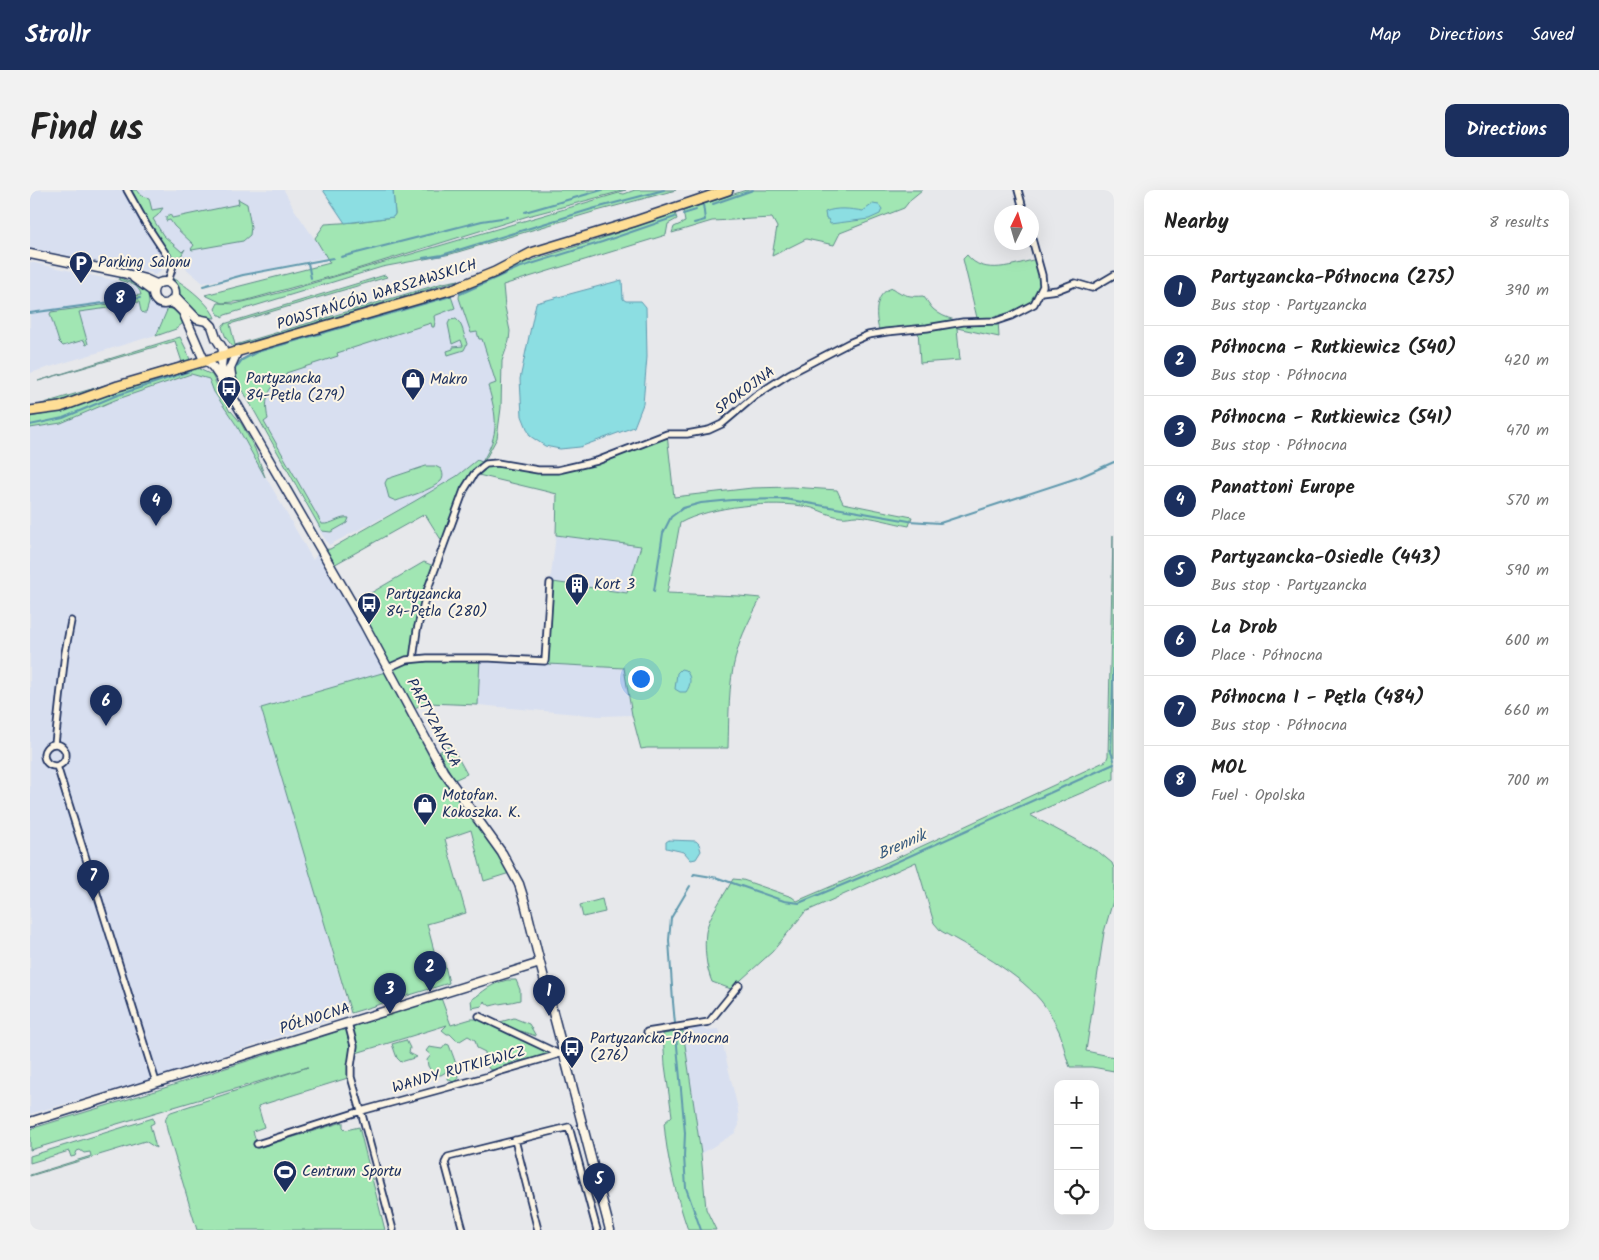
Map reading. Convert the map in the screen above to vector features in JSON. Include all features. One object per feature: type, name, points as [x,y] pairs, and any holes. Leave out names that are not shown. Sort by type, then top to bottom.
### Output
[{"type":"main road","name":"POWSTAŃCÓW WARSZAWSKICH","points":[[30,412],[60,407],[118,386],[206,361],[222,359],[238,350],[453,288],[486,276],[531,253],[633,222],[728,190]]},
{"type":"main road","points":[[30,254],[145,279],[154,288]]},
{"type":"main road","points":[[162,282],[168,282],[174,289],[172,299],[165,304],[156,302],[153,297],[154,288],[162,282]]},
{"type":"main road","name":"PARTYZANCKA","points":[[172,299],[197,319],[211,324],[216,338],[223,349],[222,359],[228,389]]},
{"type":"main road","name":"PARTYZANCKA","points":[[172,299],[183,312],[200,353],[215,369],[228,389],[388,668],[443,771],[513,872],[526,903],[560,1053],[608,1230]]},
{"type":"main road","points":[[236,403],[230,368],[238,350]]},
{"type":"main road","name":"PÓŁNOCNA","points":[[30,1122],[540,963]]},
{"type":"street","points":[[127,190],[146,224],[173,265],[168,282]]},
{"type":"street","points":[[1018,190],[1022,205]]},
{"type":"street","points":[[1035,250],[1044,282],[1041,292],[1057,290],[1075,282],[1092,288],[1114,275]]},
{"type":"street","name":"SPOKOJNA","points":[[413,659],[421,610],[429,583],[445,546],[464,490],[474,474],[482,466],[497,463],[538,470],[558,470],[597,461],[667,434],[687,434],[708,430],[722,424],[762,391],[848,343],[886,332],[969,321],[1003,319],[1034,304],[1041,292]]},
{"type":"street","points":[[388,668],[413,659],[466,657],[544,661],[550,583]]},
{"type":"street","points":[[56,744],[65,653],[71,621]]},
{"type":"street","points":[[56,744],[62,747],[66,756],[64,763],[57,766],[50,765],[44,756],[46,749],[56,744]]},
{"type":"street","points":[[57,766],[156,1082]]},
{"type":"street","points":[[647,1032],[709,1022],[739,986]]},
{"type":"street","points":[[479,1016],[560,1053]]},
{"type":"street","points":[[348,1023],[354,1042],[350,1072],[393,1230]]},
{"type":"street","name":"WANDY RUTKIEWICZ","points":[[257,1144],[361,1111],[489,1076],[560,1053]]},
{"type":"street","points":[[463,1230],[445,1163],[448,1157],[569,1127],[597,1230]]},
{"type":"street","points":[[515,1140],[538,1230]]},
{"type":"shaded area","points":[[30,190],[123,190],[149,236],[168,264],[167,266],[155,275],[152,275],[152,273],[30,248]]},
{"type":"shaded area","points":[[131,190],[284,190],[294,209],[327,257],[203,283],[183,266],[153,228]]},
{"type":"shaded area","points":[[30,262],[127,283],[148,293],[156,305],[168,308],[156,335],[30,373]]},
{"type":"shaded area","points":[[503,285],[510,331],[509,341],[502,361],[501,408],[497,438],[485,460],[482,462],[477,460],[457,476],[415,501],[329,545],[254,407],[287,350]]},
{"type":"shaded area","points":[[191,374],[209,379],[214,392],[237,426],[313,560],[320,550],[390,671],[261,708],[300,837],[347,1005],[335,1009],[330,1020],[155,1078],[30,1114],[30,428],[61,423],[115,400]]},
{"type":"shaded area","points":[[556,535],[641,546],[627,593],[550,583]]},
{"type":"shaded area","points":[[480,658],[624,668],[632,715],[600,716],[478,705]]},
{"type":"shaded area","points":[[701,1027],[705,1030],[719,1029],[738,1109],[739,1125],[735,1133],[701,1154],[683,1031]]},
{"type":"green space","points":[[129,190],[137,190],[142,196],[149,198],[152,210],[163,208],[153,219],[163,235],[182,252],[185,249],[181,256],[174,258],[159,240]]},
{"type":"green space","points":[[393,190],[626,190],[528,216],[344,273],[244,301],[222,303],[205,295],[330,263],[315,238],[325,224],[393,217],[395,214]]},
{"type":"green space","points":[[635,190],[676,190],[593,212],[451,254],[382,267],[222,317],[215,309],[218,303],[235,304],[279,293],[619,193],[624,194]]},
{"type":"green space","points":[[746,190],[922,190],[904,208],[840,233],[834,245],[806,239],[772,256],[777,227],[772,218],[712,221],[672,233],[674,227],[685,222],[683,211]]},
{"type":"green space","points":[[238,199],[247,204],[251,227],[250,235],[243,241],[192,250],[194,245],[170,220],[166,221],[166,217],[170,214],[172,218],[239,204]]},
{"type":"green space","points":[[675,213],[677,219],[668,224],[666,235],[503,285],[510,331],[509,341],[502,361],[501,408],[497,438],[482,462],[492,442],[495,425],[495,416],[488,386],[496,383],[482,339],[479,339],[477,332],[471,333],[459,298],[460,290],[517,265]]},
{"type":"green space","points":[[967,255],[974,262],[982,266],[991,267],[1009,266],[1037,259],[1044,281],[1034,304],[998,320],[999,337],[957,328],[960,360],[920,363],[918,329],[880,333],[877,321],[879,300],[886,291],[893,288],[907,295],[923,296],[933,309],[948,318],[978,322],[963,259]]},
{"type":"green space","points":[[385,275],[387,277],[230,324],[235,345],[443,283],[459,280],[237,347],[233,347],[226,338],[222,327],[224,324]]},
{"type":"green space","points":[[120,278],[137,285],[148,293],[149,303],[146,313],[141,311],[139,302],[130,303],[130,296],[141,295],[138,288],[119,280]]},
{"type":"green space","points":[[173,278],[197,295],[215,318],[200,314],[181,295],[179,296]]},
{"type":"green space","points":[[450,293],[455,308],[434,316],[434,327],[432,327],[431,323],[337,353],[338,356],[286,373],[287,378],[275,385],[268,394],[266,406],[268,419],[264,422],[322,524],[342,518],[349,518],[347,523],[331,532],[322,531],[247,398],[236,377],[235,367],[242,359],[258,351]]},
{"type":"green space","points":[[124,302],[123,306],[79,312],[88,344],[86,345],[84,340],[63,346],[59,342],[51,312]]},
{"type":"green space","points":[[168,308],[174,310],[182,317],[183,323],[176,329],[156,336]]},
{"type":"green space","points":[[456,319],[462,327],[467,344],[464,350],[448,355],[447,351],[453,349],[453,347],[463,346],[461,340],[452,344],[448,324],[450,320]]},
{"type":"green space","points":[[180,337],[190,360],[57,403],[31,407],[182,362],[175,341],[38,381]]},
{"type":"green space","points":[[197,368],[212,375],[230,412],[241,423],[255,449],[265,477],[237,426],[214,392],[209,379],[191,374],[115,400],[61,423],[30,428],[30,417],[62,411],[113,393]]},
{"type":"green space","points":[[667,434],[674,497],[752,488],[791,487],[837,490],[843,503],[912,517],[909,526],[856,516],[837,516],[808,507],[778,504],[742,506],[708,512],[680,523],[667,593],[761,598],[743,633],[733,666],[729,701],[728,748],[641,749],[632,715],[624,668],[548,664],[545,661],[550,583],[627,593],[641,546],[556,535],[557,494],[474,474],[445,546],[425,514],[330,567],[320,550],[330,549],[415,501],[457,476],[477,460],[516,467],[567,469]]},
{"type":"green space","points":[[426,466],[435,466],[441,469],[443,478],[441,481],[426,490],[396,501],[389,498],[385,483],[387,479]]},
{"type":"green space","points":[[1113,535],[1114,779],[1030,815],[1100,853],[1112,863],[1114,868],[1114,897],[1104,932],[1086,1051],[1114,1057],[1114,1071],[1092,1067],[1070,1067],[1061,1035],[1041,1001],[1016,977],[1001,966],[941,931],[934,923],[916,862],[805,912],[772,952],[731,989],[712,982],[706,957],[706,932],[714,912],[733,879],[743,880],[792,897],[797,901],[881,865],[1106,761],[1108,756]]},
{"type":"green space","points":[[424,562],[436,567],[432,576],[413,659],[480,658],[478,705],[428,703],[411,709],[443,771],[513,872],[484,881],[471,830],[445,839],[466,913],[427,924],[437,962],[444,961],[449,983],[351,1013],[261,708],[389,671],[352,604]]},
{"type":"green space","points":[[451,745],[467,774],[454,780],[439,752]]},
{"type":"green space","points":[[602,899],[605,912],[583,917],[580,905]]},
{"type":"green space","points":[[507,980],[516,980],[520,990],[520,1000],[490,1006],[484,1001],[482,1006],[472,1008],[471,1000],[491,986]]},
{"type":"green space","points":[[441,998],[451,1025],[471,1019],[481,1019],[551,1054],[516,1061],[493,1070],[489,1069],[486,1063],[485,1052],[477,1048],[475,1040],[468,1036],[460,1041],[456,1040],[442,1030],[447,1025],[353,1054],[351,1077],[258,1106],[264,1127],[253,1131],[258,1148],[343,1122],[343,1127],[346,1130],[359,1127],[385,1230],[197,1230],[167,1130],[167,1116],[171,1112],[308,1067],[30,1150],[30,1129],[158,1090]]},
{"type":"green space","points":[[514,1018],[529,1024],[536,1036],[521,1031],[518,1033],[500,1022]]},
{"type":"green space","points":[[683,1031],[701,1154],[706,1209],[716,1230],[688,1230],[676,1191],[667,1150],[664,1123],[672,1116],[663,1034]]},
{"type":"green space","points":[[406,1040],[410,1048],[409,1053],[417,1057],[401,1062],[397,1058],[392,1044]]},
{"type":"green space","points":[[446,1044],[449,1045],[457,1070],[458,1079],[453,1082],[448,1079],[449,1070],[441,1075],[433,1074],[428,1066],[427,1060],[431,1055],[426,1051],[429,1047],[442,1049]]},
{"type":"green space","points":[[153,1118],[154,1123],[150,1125],[156,1148],[145,1141],[30,1176],[91,1156],[90,1152],[84,1153],[80,1150],[77,1151],[75,1156],[71,1157],[69,1151],[30,1163],[30,1156]]},
{"type":"water","points":[[323,190],[393,190],[395,214],[393,217],[345,223]]},
{"type":"water","points":[[873,204],[879,205],[882,209],[880,214],[869,219],[830,224],[828,219],[826,219],[825,212],[829,210],[863,211]]},
{"type":"water","points":[[622,280],[623,299],[626,301],[641,301],[646,307],[647,357],[643,404],[634,427],[580,447],[560,449],[545,446],[530,436],[522,416],[520,379],[536,303]]},
{"type":"water","points":[[681,669],[687,672],[690,678],[690,684],[686,692],[680,692],[675,689],[677,673]]},
{"type":"water","points":[[669,840],[696,841],[701,851],[696,859],[691,860],[684,852],[666,848],[666,842]]},
{"type":"waterway","points":[[525,212],[602,190]]},
{"type":"waterway","points":[[423,258],[442,255],[592,209],[664,190]]},
{"type":"waterway","points":[[713,204],[753,190]]},
{"type":"waterway","points":[[694,223],[705,220],[703,204]]},
{"type":"waterway","points":[[683,214],[696,210]]},
{"type":"waterway","points":[[341,257],[482,221],[508,217]]},
{"type":"waterway","points":[[460,294],[518,268],[675,217]]},
{"type":"waterway","points":[[203,286],[243,275],[333,258]]},
{"type":"waterway","points":[[308,263],[311,278]]},
{"type":"waterway","points":[[236,368],[242,360],[257,352],[451,296]]},
{"type":"waterway","points":[[30,313],[140,298]]},
{"type":"waterway","points":[[30,425],[63,418],[115,396],[190,371]]},
{"type":"waterway","points":[[654,591],[663,533],[671,517],[683,508],[701,503],[732,500],[785,499],[909,521],[940,523],[1080,477],[1114,462]]},
{"type":"waterway","name":"Brennik","points":[[1114,640],[1111,752],[1114,760]]},
{"type":"waterway","name":"Brennik","points":[[693,876],[694,874],[718,878],[784,901],[799,903],[883,868],[1114,764]]},
{"type":"waterway","name":"Brennik","points":[[690,886],[671,918],[669,940],[685,1133],[686,1188],[701,1230]]},
{"type":"place","name":"Parking Salonu","points":[[81,284]]},
{"type":"place","name":"MOL","points":[[120,323]]},
{"type":"place","name":"Makro","points":[[413,401]]},
{"type":"place","name":"Partyzancka 84-Pętla (279)","points":[[229,409]]},
{"type":"place","name":"Panattoni Europe","points":[[156,526]]},
{"type":"place","name":"Kort 3","points":[[577,606]]},
{"type":"place","name":"Partyzancka 84-Pętla (280)","points":[[369,625]]},
{"type":"place","name":"La Drob","points":[[106,726]]},
{"type":"place","name":"Motofan. Kokoszka. K.","points":[[425,826]]},
{"type":"place","name":"Północna I - Pętla (484)","points":[[93,901]]},
{"type":"place","name":"Północna - Rutkiewicz (540)","points":[[430,992]]},
{"type":"place","name":"Północna - Rutkiewicz (541)","points":[[390,1014]]},
{"type":"place","name":"Partyzancka-Północna (275)","points":[[549,1016]]},
{"type":"place","name":"Partyzancka-Północna (276)","points":[[572,1069]]},
{"type":"place","name":"Centrum Sportu","points":[[285,1193]]},
{"type":"place","name":"Partyzancka-Osiedle (443)","points":[[599,1204]]}]
